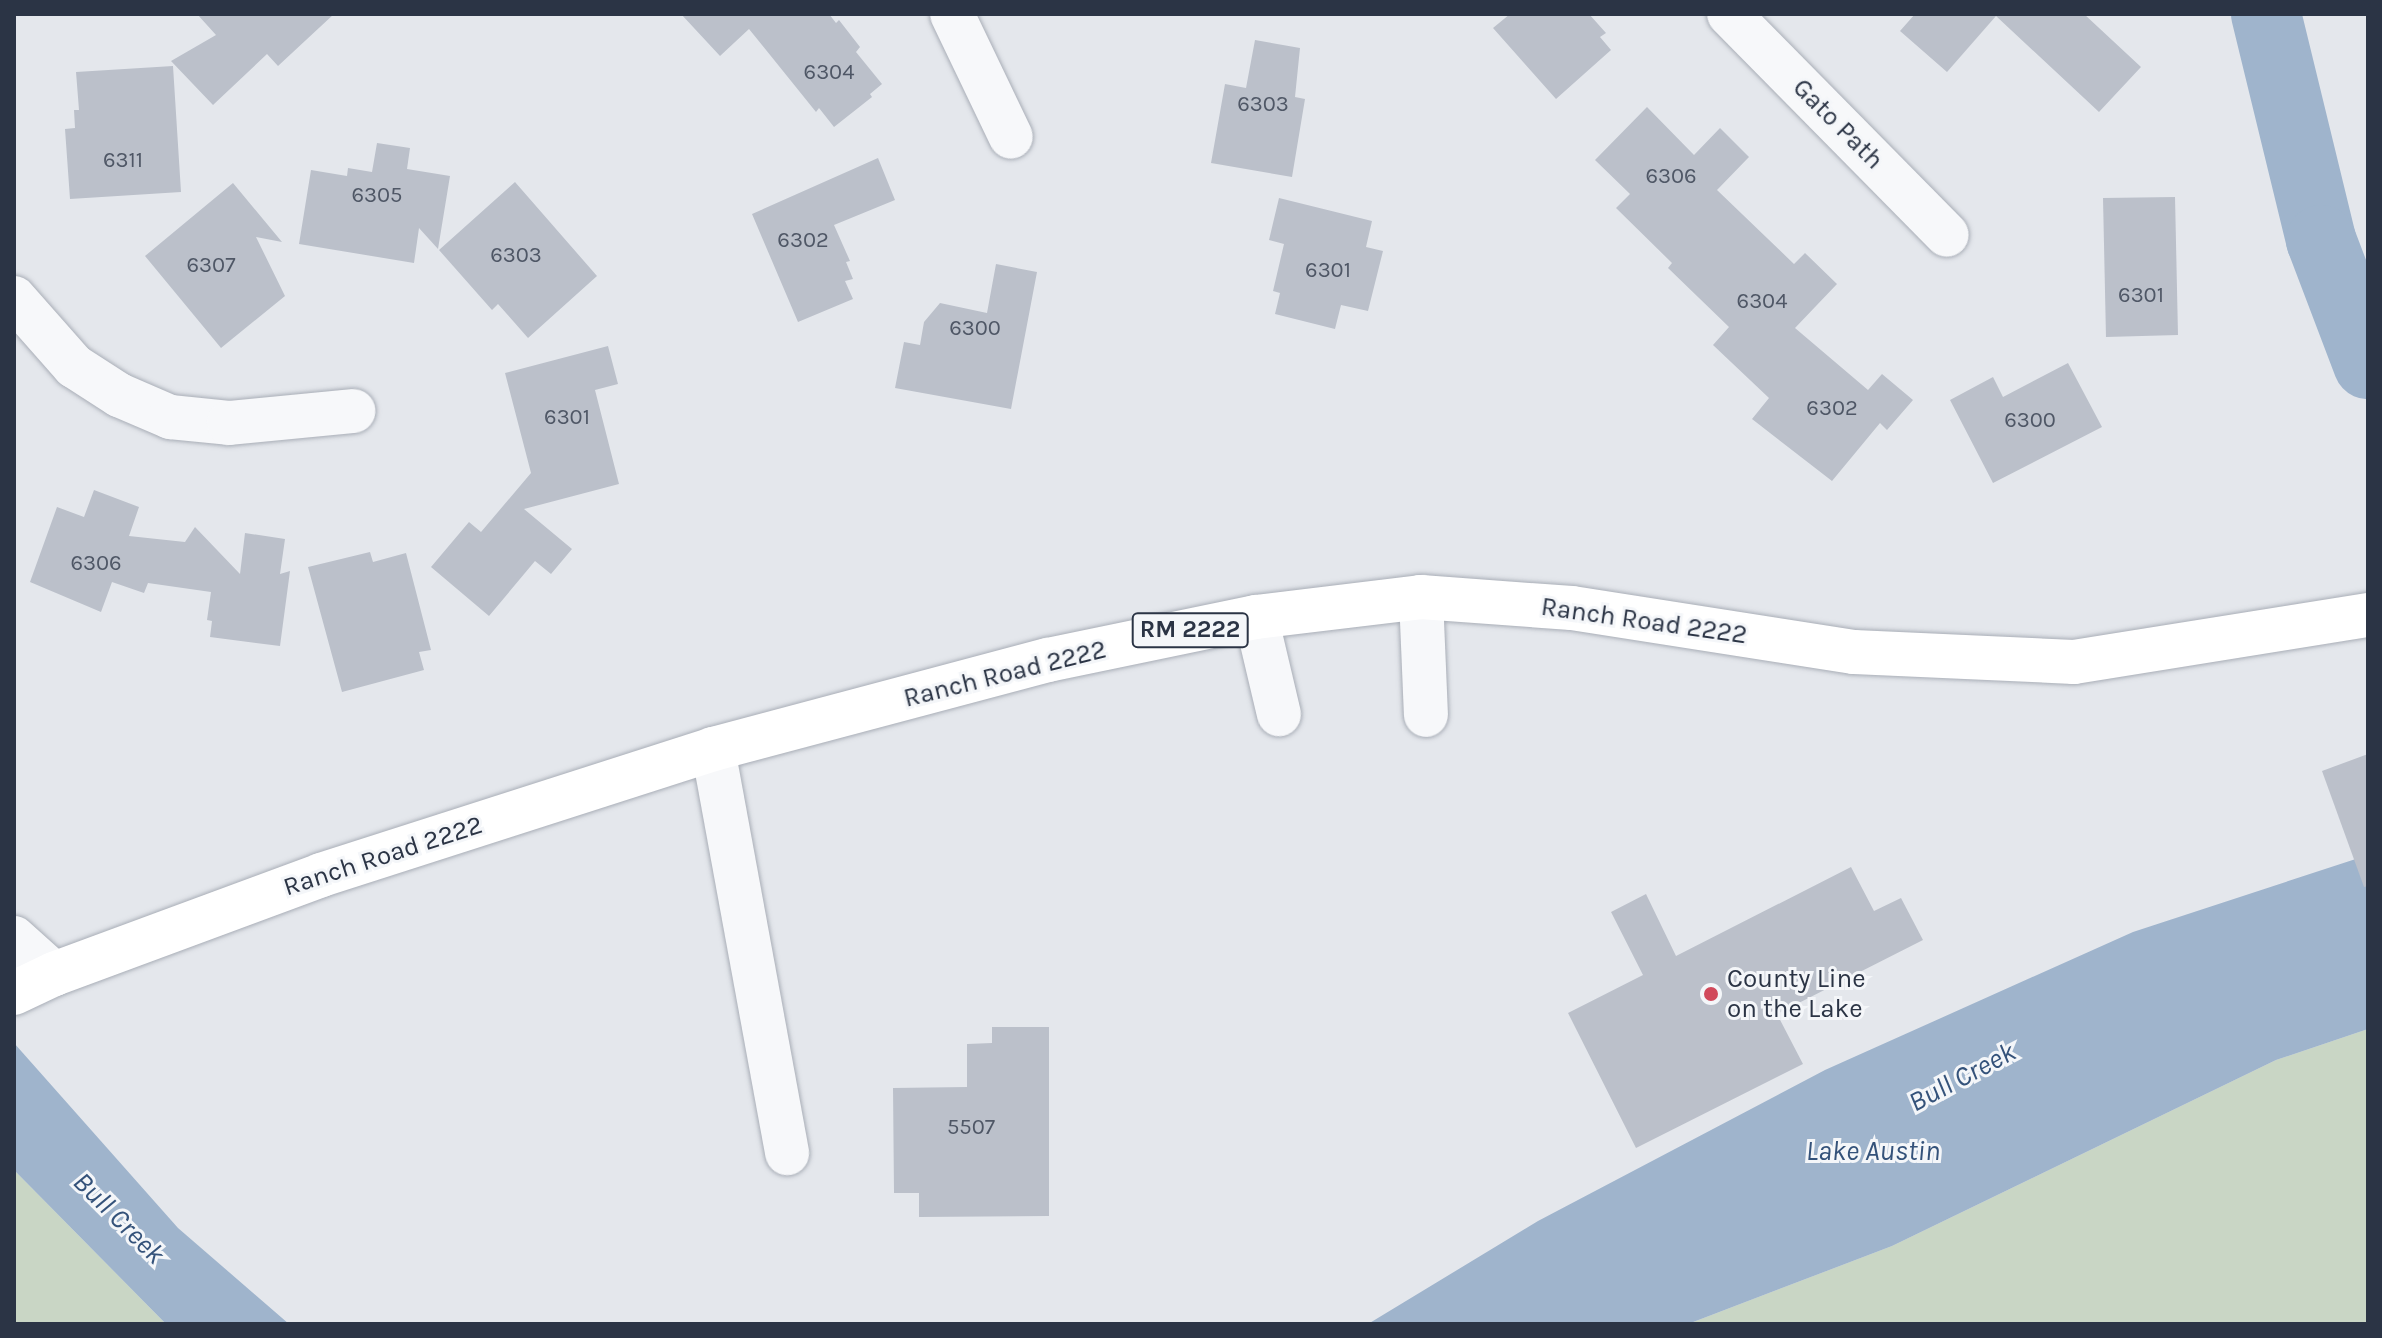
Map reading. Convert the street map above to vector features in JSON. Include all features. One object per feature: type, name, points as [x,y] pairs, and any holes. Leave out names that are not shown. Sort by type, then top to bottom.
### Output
[{"type":"main road","name":"Ranch Road 2222","points":[[14,993],[54,974],[321,875],[713,749],[1048,660],[1256,617],[1421,597],[1572,608],[1854,652],[2074,662],[2368,615]]},
{"type":"street","points":[[952,14],[1011,137]]},
{"type":"street","name":"Gato Path","points":[[1729,14],[1947,235]]},
{"type":"street","points":[[14,298],[74,366],[119,395],[170,417],[229,423],[353,411]]},
{"type":"street","points":[[1421,597],[1426,715]]},
{"type":"street","points":[[1256,617],[1279,714]]},
{"type":"street","points":[[713,749],[787,1153]]},
{"type":"street","points":[[14,938],[54,974]]},
{"type":"green space","points":[[2368,1029],[2368,1324],[1688,1324],[1892,1246],[2276,1060]]},
{"type":"green space","points":[[14,1170],[166,1324],[14,1324]]},
{"type":"water","name":"Lake Austin","points":[[2368,855],[2368,1029],[2276,1060],[1892,1246],[1688,1324],[1368,1324],[1538,1221],[1825,1070],[2133,932]]},
{"type":"water","name":"Bull Creek","points":[[14,1043],[178,1228],[289,1324],[166,1324],[14,1170]]},
{"type":"building","points":[[197,14],[334,14],[278,66],[267,54],[213,105],[171,61],[216,35]]},
{"type":"building","points":[[681,14],[829,14],[836,23],[839,20],[860,47],[856,52],[882,84],[870,94],[872,97],[834,127],[819,108],[816,112],[749,29],[720,56]]},
{"type":"building","points":[[1510,14],[1589,14],[1606,33],[1600,37],[1611,50],[1556,99],[1493,28]]},
{"type":"building","points":[[1915,14],[2084,14],[2141,67],[2099,112],[1996,16],[1947,72],[1900,31]]},
{"type":"building","points":[[1255,40],[1300,48],[1295,97],[1305,99],[1292,177],[1211,163],[1225,84],[1246,88]]},
{"type":"building","points":[[173,66],[181,192],[70,199],[65,129],[75,128],[74,110],[79,110],[76,72]]},
{"type":"building","points":[[1647,107],[1694,155],[1720,128],[1749,157],[1717,190],[1794,264],[1805,253],[1837,284],[1795,328],[1868,390],[1882,374],[1913,400],[1887,430],[1880,423],[1832,481],[1752,419],[1769,398],[1713,345],[1729,327],[1668,268],[1672,263],[1616,208],[1630,194],[1595,160]]},
{"type":"building","points":[[377,143],[410,148],[407,169],[450,176],[438,249],[419,228],[414,263],[299,244],[311,170],[347,176],[348,168],[372,172]]},
{"type":"building","points":[[878,158],[895,200],[834,225],[850,261],[846,262],[853,279],[845,281],[853,299],[798,322],[752,214]]},
{"type":"building","points":[[515,182],[597,276],[528,338],[498,304],[492,310],[439,250]]},
{"type":"building","points":[[233,183],[282,242],[256,237],[285,296],[221,348],[145,256]]},
{"type":"building","points":[[2175,197],[2178,335],[2106,337],[2103,198]]},
{"type":"building","points":[[1279,198],[1372,221],[1366,247],[1383,251],[1368,311],[1341,305],[1335,329],[1275,314],[1280,293],[1273,291],[1284,244],[1269,240]]},
{"type":"building","points":[[996,264],[1037,272],[1011,409],[895,388],[904,342],[920,345],[924,322],[940,303],[987,313]]},
{"type":"building","points":[[608,346],[618,384],[595,390],[619,484],[524,509],[572,549],[551,574],[535,561],[489,616],[431,567],[469,522],[481,532],[531,473],[505,373]]},
{"type":"building","points":[[2068,363],[2102,427],[1993,483],[1950,400],[1993,377],[2003,397]]},
{"type":"building","points":[[94,490],[139,507],[129,536],[185,542],[195,527],[240,574],[245,533],[285,539],[280,574],[290,571],[280,646],[210,637],[212,621],[207,620],[211,592],[148,583],[144,593],[112,582],[101,612],[30,582],[57,507],[84,517]]},
{"type":"building","points":[[370,552],[373,562],[406,553],[431,650],[419,652],[424,670],[342,692],[308,567]]},
{"type":"building","points":[[2368,754],[2368,886],[2364,887],[2322,771]]},
{"type":"building","name":"County Line on the Lake","points":[[1851,867],[1874,911],[1901,898],[1923,940],[1777,1014],[1803,1064],[1636,1148],[1568,1013],[1643,975],[1611,912],[1646,894],[1676,956]]},
{"type":"building","points":[[992,1027],[1049,1027],[1049,1216],[919,1217],[919,1193],[894,1193],[893,1088],[967,1087],[967,1044],[992,1043]]},
{"type":"waterway","points":[[2266,14],[2321,240],[2368,364]]},
{"type":"place","name":"County Line on the Lake","points":[[1711,994]]}]
